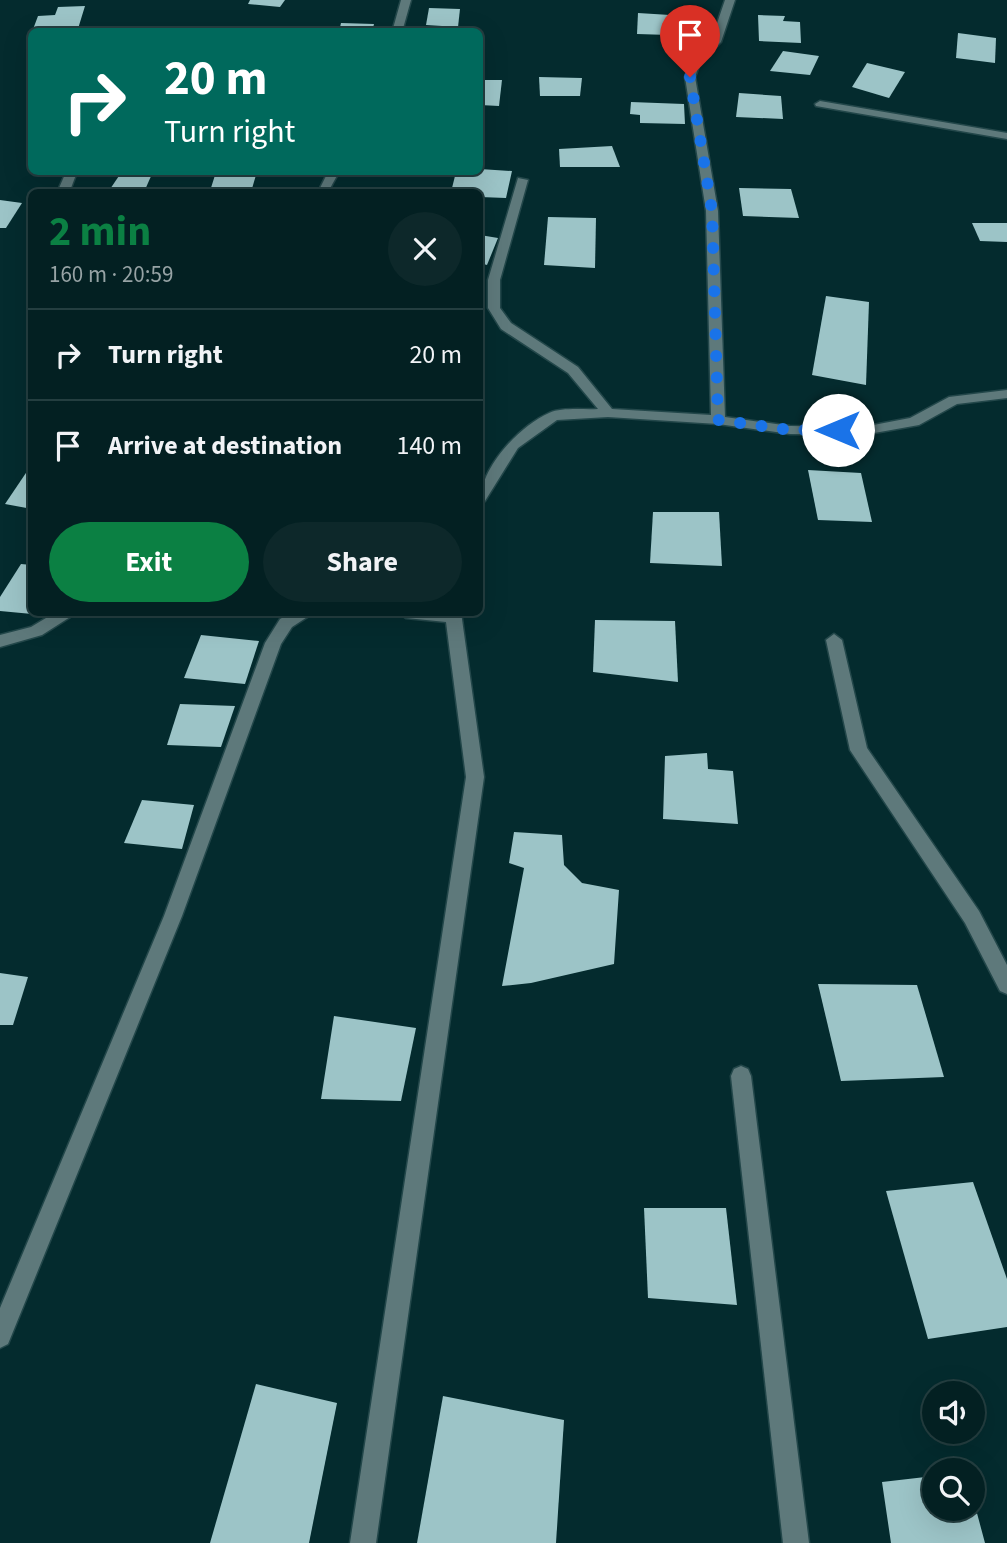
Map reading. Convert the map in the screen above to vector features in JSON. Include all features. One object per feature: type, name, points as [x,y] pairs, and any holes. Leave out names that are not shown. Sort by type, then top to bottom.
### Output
[{"type":"street","points":[[398,28],[407,0]]},
{"type":"street","points":[[718,420],[712,211],[690,77],[695,62],[716,43],[730,0]]},
{"type":"street","points":[[820,104],[1007,136]]},
{"type":"street","points":[[522,180],[494,280],[494,309],[506,326],[573,370],[608,413]]},
{"type":"street","points":[[483,493],[513,445],[554,416],[608,413],[718,420],[790,430],[863,430],[914,422],[954,400],[1007,394]]},
{"type":"street","points":[[0,641],[36,631],[63,616]]},
{"type":"street","points":[[0,1336],[173,916],[273,643],[286,623],[299,616]]},
{"type":"street","points":[[363,1543],[475,777],[453,616]]},
{"type":"street","points":[[834,640],[859,750],[972,917],[1007,985]]},
{"type":"street","points":[[741,1076],[796,1543]]},
{"type":"building","points":[[250,0],[285,0],[280,7],[248,4]]},
{"type":"building","points":[[85,6],[78,28],[34,28],[38,16],[55,15],[58,7]]},
{"type":"building","points":[[429,8],[460,9],[458,27],[426,25]]},
{"type":"building","points":[[638,13],[670,15],[669,35],[637,34]]},
{"type":"building","points":[[758,15],[785,16],[783,21],[800,22],[801,43],[759,41]]},
{"type":"building","points":[[341,23],[374,24],[373,28],[340,28]]},
{"type":"building","points":[[958,33],[996,38],[995,63],[956,58]]},
{"type":"building","points":[[783,51],[819,56],[810,75],[770,71]]},
{"type":"building","points":[[867,63],[905,72],[889,98],[852,87]]},
{"type":"building","points":[[539,77],[582,78],[580,96],[540,96]]},
{"type":"building","points":[[483,80],[502,80],[499,106],[483,105]]},
{"type":"building","points":[[739,93],[781,96],[783,119],[736,117]]},
{"type":"building","points":[[631,102],[684,104],[685,124],[640,123],[640,115],[630,114]]},
{"type":"building","points":[[612,146],[620,167],[560,167],[559,149]]},
{"type":"building","points":[[483,169],[512,171],[506,198],[483,197],[483,189],[452,189],[455,175],[483,175]]},
{"type":"building","points":[[120,175],[152,175],[145,189],[110,189]]},
{"type":"building","points":[[215,175],[256,175],[252,189],[211,189]]},
{"type":"building","points":[[739,188],[791,189],[799,218],[743,216]]},
{"type":"building","points":[[0,200],[22,203],[6,228],[0,228]]},
{"type":"building","points":[[548,217],[596,218],[595,268],[544,265]]},
{"type":"building","points":[[972,223],[1007,223],[1007,242],[980,241]]},
{"type":"building","points":[[483,236],[498,238],[487,265],[483,264]]},
{"type":"building","points":[[826,296],[869,302],[866,385],[812,375]]},
{"type":"building","points":[[28,470],[28,508],[5,504]]},
{"type":"building","points":[[808,470],[861,473],[872,522],[818,520]]},
{"type":"building","points":[[653,512],[719,512],[722,566],[650,563]]},
{"type":"building","points":[[21,564],[28,565],[28,614],[0,611],[0,597]]},
{"type":"building","points":[[595,620],[675,621],[678,682],[593,672]]},
{"type":"building","points":[[201,635],[259,641],[245,684],[184,678]]},
{"type":"building","points":[[180,704],[235,706],[221,747],[167,745]]},
{"type":"building","points":[[707,753],[708,769],[733,771],[738,824],[663,819],[665,756]]},
{"type":"building","points":[[142,800],[194,805],[182,849],[124,843]]},
{"type":"building","points":[[514,832],[562,835],[564,865],[582,883],[619,890],[614,964],[531,983],[502,986],[524,868],[509,863]]},
{"type":"building","points":[[0,973],[28,977],[13,1025],[0,1025]]},
{"type":"building","points":[[818,984],[917,985],[944,1077],[841,1081]]},
{"type":"building","points":[[334,1016],[416,1028],[401,1101],[321,1099]]},
{"type":"building","points":[[973,1182],[1007,1279],[1007,1327],[928,1339],[886,1191]]},
{"type":"building","points":[[644,1208],[726,1208],[737,1305],[648,1298]]},
{"type":"building","points":[[256,1384],[337,1403],[309,1543],[210,1543]]},
{"type":"building","points":[[443,1396],[564,1420],[556,1543],[417,1543]]},
{"type":"building","points":[[922,1477],[922,1521],[979,1521],[985,1543],[891,1543],[882,1482]]},
{"type":"route","points":[[690,77],[712,211],[718,420],[790,430],[838,430]]}]
